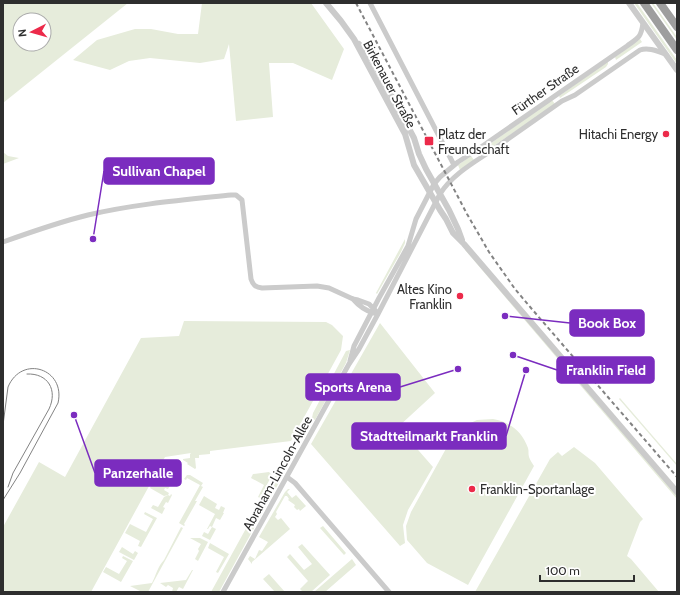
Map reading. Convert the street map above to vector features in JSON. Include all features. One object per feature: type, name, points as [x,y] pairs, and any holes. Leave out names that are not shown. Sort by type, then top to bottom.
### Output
[{"type":"highway","points":[[644,3],[677,50]]},
{"type":"highway","points":[[660,3],[677,27]]},
{"type":"street","name":"Birkenauer Straße","points":[[326,3],[354,39],[405,134],[414,165],[453,233],[677,492]]},
{"type":"street","points":[[370,3],[454,165]]},
{"type":"street","points":[[629,3],[677,70]]},
{"type":"street","name":"Fürther Straße","points":[[434,184],[454,165],[640,36],[643,23]]},
{"type":"street","name":"Birkenauer Straße","points":[[354,39],[368,53],[373,61],[414,138],[426,169],[458,229],[464,244]]},
{"type":"street","name":"Fürther Straße","points":[[436,203],[446,186],[463,171],[640,50],[656,50],[666,54]]},
{"type":"street","name":"Abraham-Lincoln-Allee","points":[[349,364],[354,346],[408,246],[416,219],[434,184]]},
{"type":"street","points":[[3,242],[38,230],[103,212],[136,206],[236,195],[242,200],[252,278],[255,287],[317,286],[329,288],[353,299],[369,304],[373,311],[378,314]]},
{"type":"street","name":"Abraham-Lincoln-Allee","points":[[223,592],[349,364],[360,349],[436,203]]},
{"type":"street","points":[[287,477],[295,483],[388,592]]},
{"type":"green space","points":[[3,3],[128,3],[3,103]]},
{"type":"green space","points":[[202,3],[311,3],[344,49],[332,80],[293,63],[269,63],[273,117],[236,121],[229,44],[224,59],[200,63],[150,58],[129,61],[110,70],[73,60],[97,40],[135,29],[151,29],[178,34],[198,34]]},
{"type":"green space","points":[[634,3],[637,3],[677,60],[677,64]]},
{"type":"green space","points":[[651,3],[653,3],[677,37],[677,40]]},
{"type":"green space","points":[[640,39],[642,42],[616,60],[615,57]]},
{"type":"green space","points":[[608,61],[606,67],[560,98],[559,96]]},
{"type":"green space","points":[[552,100],[555,104],[479,156],[477,155],[477,153]]},
{"type":"green space","points":[[3,152],[8,156],[19,158],[3,164]]},
{"type":"green space","points":[[471,156],[474,160],[460,170],[458,165]]},
{"type":"green space","points":[[405,239],[401,252],[377,294],[376,293]]},
{"type":"green space","points":[[467,249],[677,496],[677,499],[465,250]]},
{"type":"green space","points":[[184,321],[326,322],[332,325],[343,336],[341,350],[291,441],[210,451],[210,454],[199,455],[199,458],[195,458],[195,469],[183,460],[190,458],[191,453],[165,457],[91,592],[3,592],[3,527],[39,462],[65,477],[141,338],[179,336]]},
{"type":"green space","points":[[380,323],[435,393],[398,427],[433,467],[408,510],[403,525],[405,543],[400,546],[311,444]]},
{"type":"green space","points":[[350,350],[346,363],[315,420],[312,418],[313,413],[346,351]]},
{"type":"green space","points":[[620,398],[677,464],[677,466],[619,399]]},
{"type":"green space","name":"Franklin-Sportanlage","points":[[493,419],[505,422],[519,432],[525,442],[530,460],[534,466],[468,585],[427,563],[407,540],[406,526],[411,512],[453,436],[462,427],[477,420]]},
{"type":"green space","points":[[574,447],[595,463],[643,519],[640,522],[627,556],[659,592],[475,592],[550,459],[558,452],[562,456]]},
{"type":"green space","points":[[269,472],[272,475],[262,494],[260,495],[260,498],[258,497],[264,485],[251,478],[253,474]]},
{"type":"green space","points":[[276,474],[282,477],[219,592],[211,592]]},
{"type":"green space","points":[[187,475],[190,475],[203,483],[201,486],[203,487],[184,526],[179,523],[200,485],[187,478],[186,480],[184,479]]},
{"type":"green space","points":[[170,477],[174,479],[168,489],[165,488],[164,490],[169,493],[168,495],[164,496],[150,488],[155,478],[166,484]]},
{"type":"green space","points":[[288,489],[290,489],[287,492],[292,498],[296,495],[306,506],[300,511],[299,509],[297,510],[294,507],[295,505],[288,500],[289,499],[287,496],[285,496],[276,512],[277,514],[275,517],[278,520],[281,518],[290,529],[252,562],[252,564],[248,559],[250,556],[255,559],[259,550],[262,551],[268,542],[259,537]]},
{"type":"green space","points":[[171,494],[172,495],[168,503],[166,502],[163,507],[165,508],[162,514],[151,508],[153,505],[158,507],[164,497],[168,495],[170,496]]},
{"type":"green space","points":[[204,496],[217,504],[215,508],[219,510],[221,506],[225,508],[220,520],[216,518],[212,527],[210,526],[208,529],[215,514],[199,505]]},
{"type":"green space","points":[[145,512],[157,518],[141,547],[138,546],[140,541],[125,533],[130,524],[146,532],[153,519],[144,514]]},
{"type":"green space","points":[[323,526],[346,553],[344,555],[320,528]]},
{"type":"green space","points":[[181,527],[183,528],[148,592],[139,592],[140,591],[130,586],[152,583]]},
{"type":"green space","points":[[212,527],[216,529],[210,540],[202,536],[204,532],[208,534]]},
{"type":"green space","points":[[190,538],[200,538],[208,542],[198,561],[195,559],[201,544]]},
{"type":"green space","points":[[210,543],[229,554],[218,573],[216,572],[224,557],[208,548]]},
{"type":"green space","points":[[302,544],[330,575],[311,592],[303,592],[300,589],[308,581],[287,557],[290,554],[304,570],[312,564],[298,547]]},
{"type":"green space","points":[[122,547],[133,554],[135,551],[138,553],[134,560],[119,552]]},
{"type":"green space","points":[[123,556],[133,561],[121,582],[103,572],[106,567],[119,574],[127,561],[122,558]]},
{"type":"green space","points":[[352,559],[356,565],[325,592],[314,592]]},
{"type":"green space","points":[[192,570],[183,589],[179,587],[176,592],[172,592],[173,588],[168,585],[166,587],[160,583],[186,580]]},
{"type":"green space","points":[[269,574],[285,592],[275,592],[263,579]]},
{"type":"tram line","points":[[3,425],[8,387],[14,377],[23,371],[32,369],[41,370],[49,374],[56,382],[59,391],[58,403],[20,473],[3,500]]},
{"type":"tram line","points":[[8,487],[13,473],[52,402],[52,389],[46,380],[41,376],[27,374]]},
{"type":"railway","points":[[356,3],[467,214],[489,252],[515,289],[677,477]]},
{"type":"place","name":"Hitachi Energy","points":[[666,134]]},
{"type":"place","name":"Platz der Freundschaft","points":[[429,141]]},
{"type":"place","name":"Sullivan Chapel","points":[[93,239]]},
{"type":"place","name":"Altes Kino Franklin","points":[[460,296]]},
{"type":"place","name":"Book Box","points":[[505,316]]},
{"type":"place","name":"Franklin Field","points":[[513,355]]},
{"type":"place","name":"Sports Arena","points":[[458,369]]},
{"type":"place","name":"Stadtteilmarkt Franklin","points":[[526,370]]},
{"type":"place","name":"Panzerhalle","points":[[74,415]]},
{"type":"place","name":"Franklin-Sportanlage","points":[[472,489]]}]
